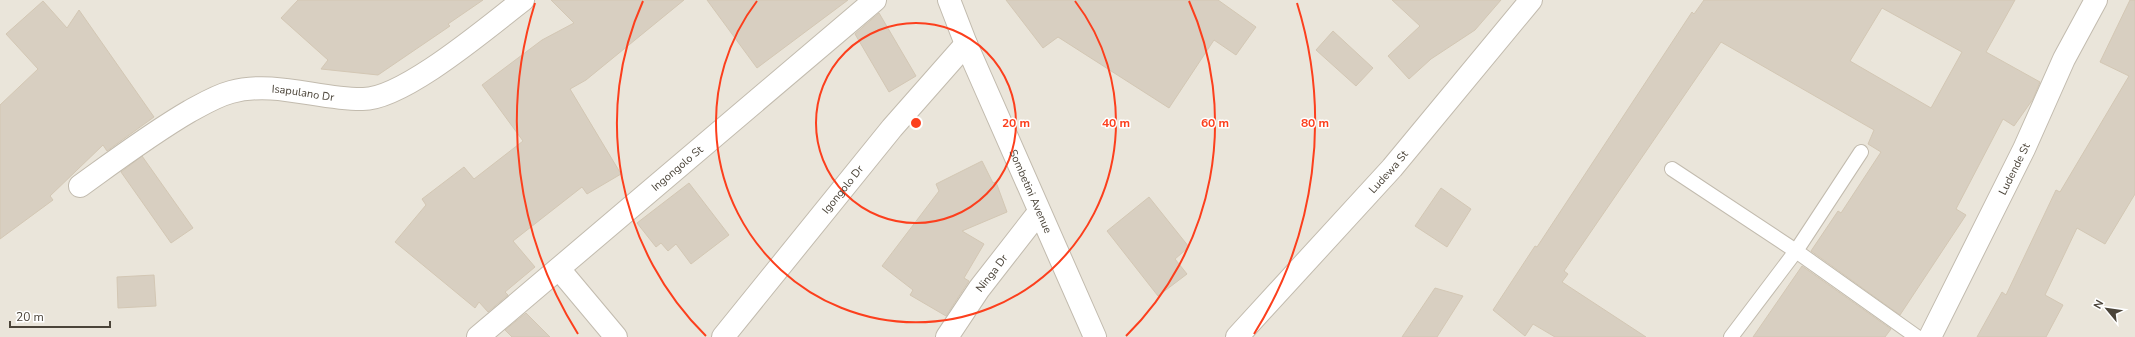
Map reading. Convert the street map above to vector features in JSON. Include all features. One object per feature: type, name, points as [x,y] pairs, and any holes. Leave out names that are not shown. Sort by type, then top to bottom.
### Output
[{"type":"street","name":"Isapulano Dr","points":[[80,186],[173,121],[212,99],[232,92],[251,89],[289,90],[365,99],[401,87],[413,81],[523,0]]},
{"type":"street","name":"Ingongolo St","points":[[478,337],[875,0]]},
{"type":"street","name":"Sombetini Avenue","points":[[949,0],[966,44],[1095,337]]},
{"type":"street","name":"Ludewa St","points":[[1237,337],[1392,168],[1531,0]]},
{"type":"street","name":"Ludende St","points":[[1930,337],[2024,149],[2064,59],[2096,0]]},
{"type":"street","name":"Igongolo Dr","points":[[723,337],[892,128],[966,44]]},
{"type":"street","name":"Ninga Dr","points":[[947,337],[979,289],[1039,212]]},
{"type":"street","points":[[559,269],[616,337]]},
{"type":"lane","points":[[1731,337],[1796,251],[1861,152]]},
{"type":"lane","points":[[1672,169],[1796,251],[1917,337]]},
{"type":"shaded area","points":[[0,0],[2135,0],[2135,337],[0,337]]},
{"type":"building","points":[[298,0],[483,0],[448,24],[450,26],[378,75],[321,69],[328,60],[281,18]]},
{"type":"building","points":[[551,0],[684,0],[586,80],[570,89],[621,174],[587,194],[582,187],[513,241],[535,267],[505,292],[508,295],[488,312],[479,302],[475,308],[395,242],[426,205],[422,199],[464,167],[474,179],[523,141],[482,85],[542,40],[574,23]]},
{"type":"building","points":[[707,0],[848,0],[757,68]]},
{"type":"building","points":[[1006,0],[1218,0],[1256,27],[1236,55],[1214,40],[1169,108],[1058,37],[1043,48]]},
{"type":"building","points":[[1392,0],[1501,0],[1475,30],[1431,59],[1409,79],[1388,56],[1420,26]]},
{"type":"building","points":[[1704,0],[2015,0],[1986,52],[2040,82],[2033,99],[2014,126],[2003,119],[1956,209],[1966,215],[1900,315],[1811,251],[1838,211],[1841,213],[1881,152],[1868,144],[1874,130],[1721,42],[1564,271],[1568,274],[1562,282],[1646,337],[1555,337],[1533,324],[1525,336],[1493,310],[1535,246],[1537,247],[1692,12],[1694,14]],"holes":[[[1882,8],[1962,52],[1931,108],[1850,61]]]},
{"type":"building","points":[[2130,0],[2135,0],[2135,194],[2105,244],[2077,228],[2045,295],[2063,305],[2046,337],[1977,337],[2002,292],[2006,295],[2056,190],[2060,192],[2129,76],[2100,62]]},
{"type":"building","points":[[43,1],[67,28],[79,10],[154,117],[107,151],[103,145],[50,196],[53,200],[0,239],[0,105],[38,69],[6,34]]},
{"type":"building","points":[[879,13],[916,76],[889,92],[855,34]]},
{"type":"building","points":[[1333,31],[1373,68],[1356,86],[1316,50]]},
{"type":"building","points":[[142,156],[193,228],[171,243],[121,172]]},
{"type":"building","points":[[982,161],[993,183],[996,182],[1007,212],[962,231],[984,244],[964,278],[969,281],[946,316],[910,295],[913,290],[882,266],[939,191],[936,184]]},
{"type":"building","points":[[689,183],[729,235],[691,264],[676,244],[668,251],[661,243],[656,247],[637,223]]},
{"type":"building","points":[[1441,188],[1471,209],[1447,247],[1415,226]]},
{"type":"building","points":[[1149,197],[1189,247],[1175,259],[1187,274],[1158,296],[1107,231]]},
{"type":"building","points":[[1802,266],[1891,329],[1885,337],[1753,337]]},
{"type":"building","points":[[154,275],[156,306],[118,308],[117,277]]},
{"type":"building","points":[[1435,288],[1463,296],[1437,337],[1402,337]]},
{"type":"building","points":[[526,313],[550,337],[512,337],[505,330]]}]
